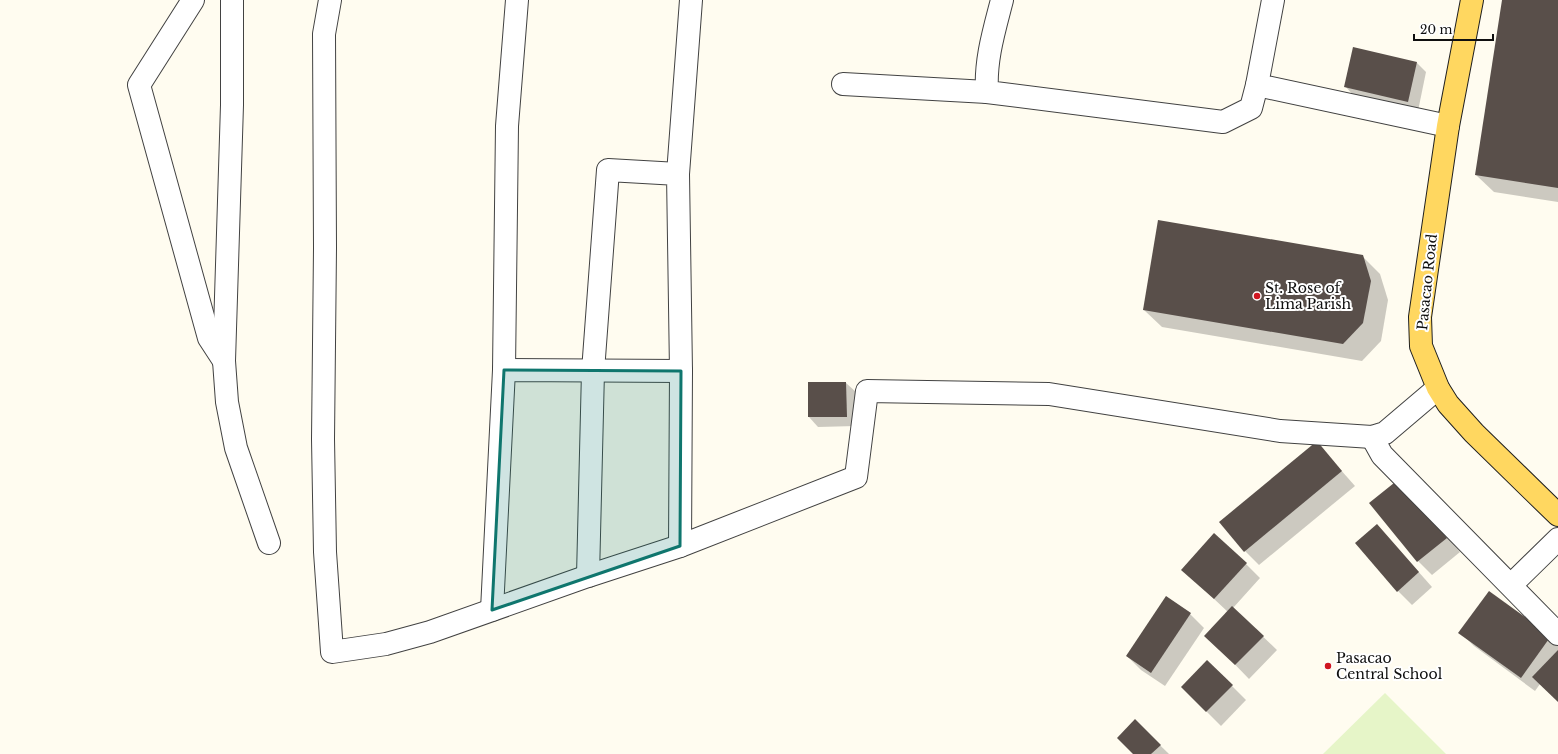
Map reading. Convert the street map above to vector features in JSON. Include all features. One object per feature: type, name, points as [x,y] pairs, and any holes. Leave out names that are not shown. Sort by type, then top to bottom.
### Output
[{"type":"main road","name":"Pasacao Road","points":[[1472,0],[1448,126],[1420,317],[1421,346],[1438,388],[1448,404],[1474,433],[1558,515]]},
{"type":"street","points":[[193,0],[138,85],[209,338],[224,361]]},
{"type":"street","points":[[232,0],[232,105],[224,361],[227,402],[236,448],[268,543]]},
{"type":"street","points":[[330,0],[324,34],[325,248],[323,439],[325,552],[332,652],[386,644],[430,632],[588,576],[680,546],[856,477],[867,391],[1049,394],[1280,431],[1372,437],[1385,433],[1438,388]]},
{"type":"street","points":[[492,610],[504,370],[507,126],[517,0]]},
{"type":"street","points":[[680,546],[682,371],[678,174],[691,0]]},
{"type":"street","points":[[987,92],[986,71],[988,52],[1002,0]]},
{"type":"street","points":[[843,84],[987,92],[1223,122],[1251,108],[1257,85],[1273,0]]},
{"type":"street","points":[[1257,85],[1448,126]]},
{"type":"street","points":[[588,576],[593,371],[608,170],[678,174]]},
{"type":"street","points":[[504,370],[682,371]]},
{"type":"street","points":[[1372,437],[1382,455],[1558,634]]},
{"type":"street","points":[[1511,585],[1558,539]]},
{"type":"highlighted area","points":[[504,370],[681,371],[680,546],[492,610]]},
{"type":"green space","points":[[1385,693],[1446,754],[1323,754]]},
{"type":"building","points":[[1502,0],[1558,0],[1558,188],[1475,175]]},
{"type":"building","points":[[1353,47],[1417,62],[1408,102],[1344,87]]},
{"type":"building","name":"St. Rose of Lima Parish","points":[[1158,220],[1363,255],[1371,281],[1363,323],[1343,344],[1143,310]]},
{"type":"building","points":[[808,382],[846,382],[847,417],[808,417]]},
{"type":"building","points":[[1317,441],[1342,471],[1244,552],[1219,522]]},
{"type":"building","points":[[1399,479],[1447,538],[1417,562],[1369,503]]},
{"type":"building","points":[[1377,524],[1419,572],[1397,592],[1355,543]]},
{"type":"building","points":[[1214,533],[1247,563],[1214,599],[1181,570]]},
{"type":"building","points":[[1489,591],[1551,636],[1521,678],[1458,633]]},
{"type":"building","points":[[1166,596],[1191,613],[1151,673],[1126,656]]},
{"type":"building","points":[[1232,606],[1264,636],[1235,665],[1204,636]]},
{"type":"building","points":[[1558,650],[1558,702],[1532,677]]},
{"type":"building","points":[[1207,660],[1233,685],[1206,712],[1181,687]]},
{"type":"building","points":[[1135,719],[1161,745],[1151,754],[1133,754],[1117,738]]},
{"type":"place","name":"St. Rose of Lima Parish","points":[[1257,296]]},
{"type":"place","name":"Pasacao Central School","points":[[1328,666]]}]
